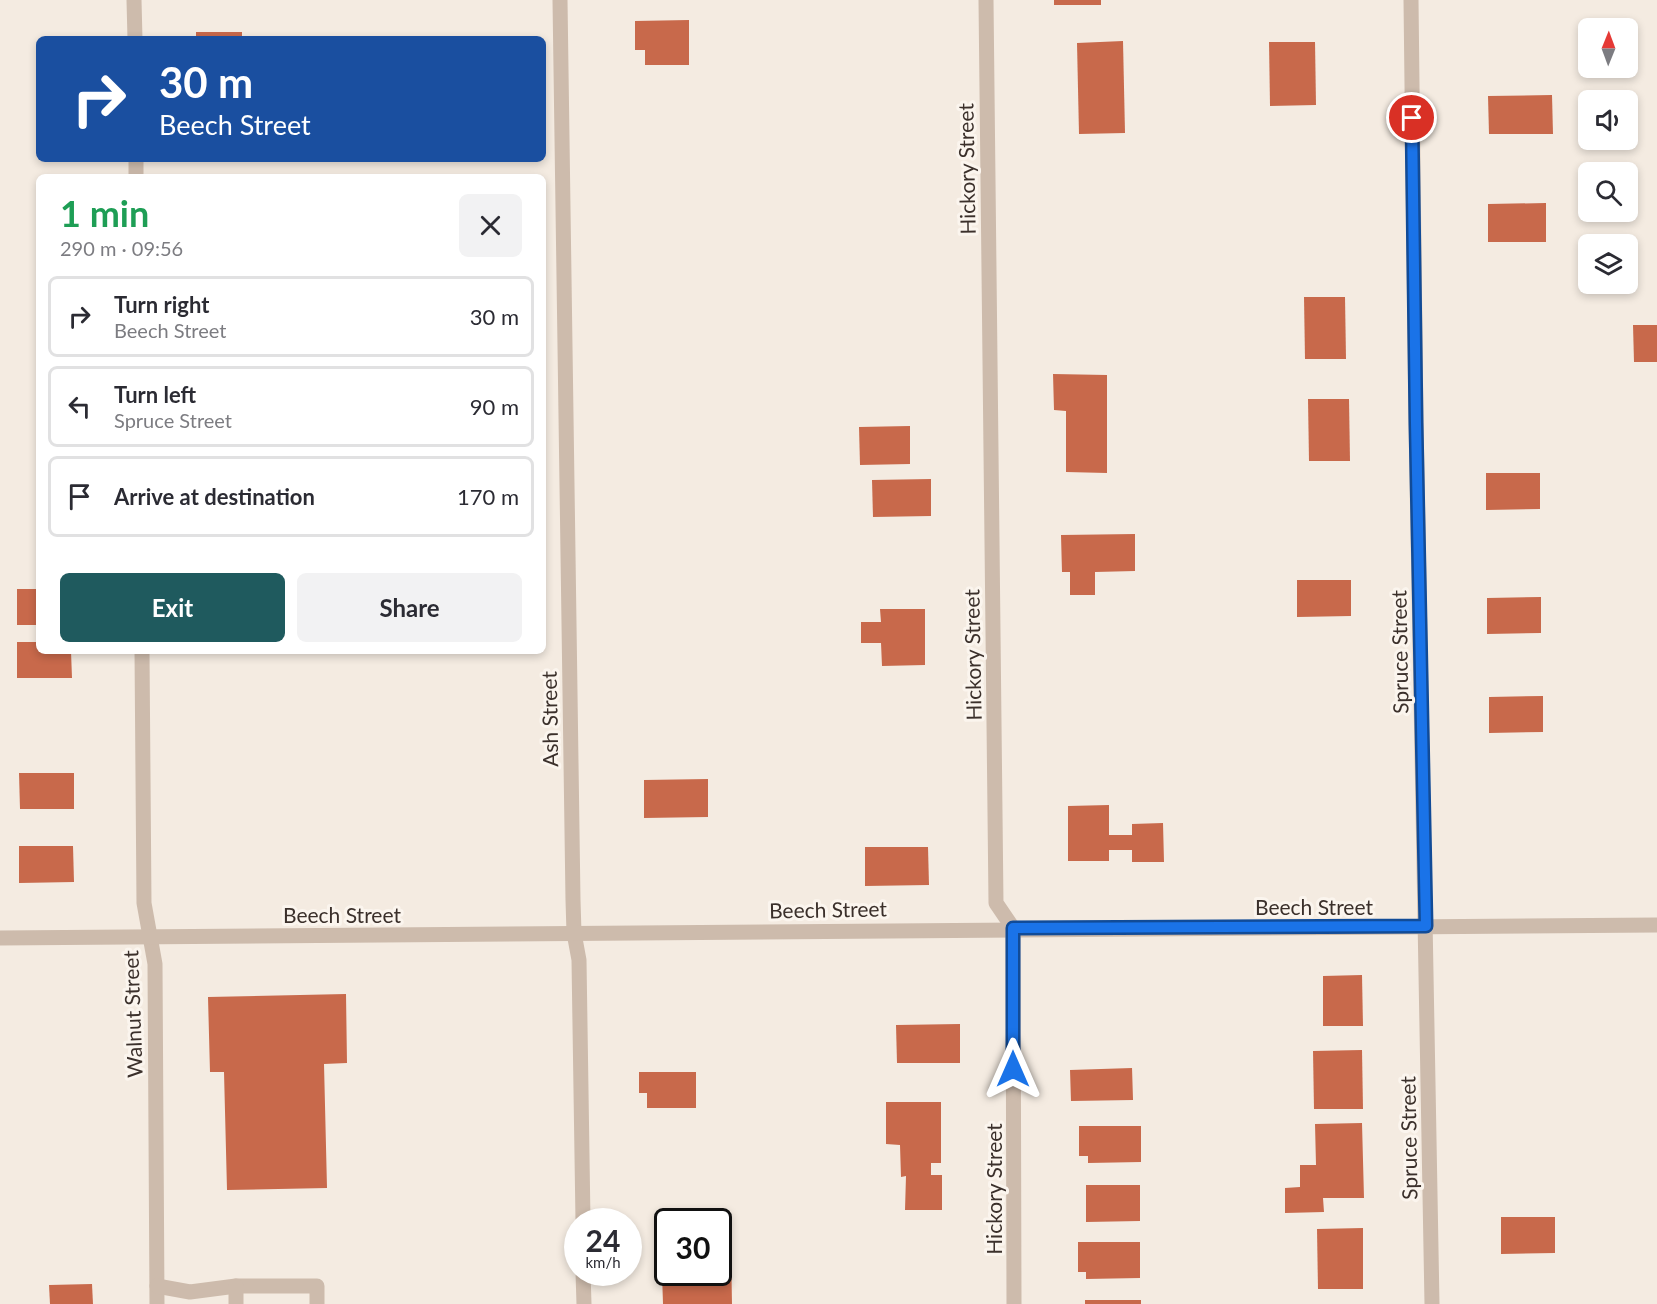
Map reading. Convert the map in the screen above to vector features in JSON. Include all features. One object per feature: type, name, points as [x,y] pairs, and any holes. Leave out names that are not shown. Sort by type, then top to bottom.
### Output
[{"type":"street","points":[[134,0],[135,36]]},
{"type":"street","name":"Ash Street","points":[[560,0],[574,933],[579,960],[583,1208]]},
{"type":"street","name":"Hickory Street","points":[[986,0],[996,903],[1013,928],[1014,1304]]},
{"type":"street","name":"Spruce Street","points":[[1411,0],[1416,423],[1432,1304]]},
{"type":"street","name":"Walnut Street","points":[[142,654],[144,903],[155,964],[157,1304]]},
{"type":"street","name":"Beech Street","points":[[0,938],[1657,924]]},
{"type":"street","points":[[157,1286],[190,1292],[236,1286],[317,1286],[317,1304]]},
{"type":"street","points":[[236,1286],[236,1304]]},
{"type":"street","points":[[583,1286],[584,1304]]},
{"type":"building","points":[[1054,0],[1101,0],[1101,5],[1054,5]]},
{"type":"building","points":[[689,20],[689,65],[645,65],[645,50],[635,50],[635,21]]},
{"type":"building","points":[[196,32],[242,32],[242,36],[196,36]]},
{"type":"building","points":[[1123,41],[1125,133],[1079,134],[1077,43]]},
{"type":"building","points":[[1269,42],[1315,42],[1316,105],[1270,106]]},
{"type":"building","points":[[1552,95],[1553,134],[1489,134],[1488,96]]},
{"type":"building","points":[[1546,203],[1546,242],[1488,242],[1488,204]]},
{"type":"building","points":[[1304,297],[1345,297],[1346,359],[1305,359]]},
{"type":"building","points":[[1633,325],[1657,325],[1657,362],[1634,362]]},
{"type":"building","points":[[1053,374],[1107,375],[1107,473],[1066,472],[1066,411],[1054,410]]},
{"type":"building","points":[[1308,399],[1349,399],[1350,461],[1309,461]]},
{"type":"building","points":[[910,426],[910,464],[860,465],[859,427]]},
{"type":"building","points":[[1486,473],[1540,473],[1540,509],[1486,510]]},
{"type":"building","points":[[931,479],[931,516],[873,517],[872,480]]},
{"type":"building","points":[[1135,534],[1135,571],[1095,572],[1095,595],[1070,595],[1070,572],[1062,572],[1061,535]]},
{"type":"building","points":[[1297,580],[1351,580],[1351,616],[1297,617]]},
{"type":"building","points":[[17,589],[36,589],[36,625],[17,625]]},
{"type":"building","points":[[1541,597],[1541,633],[1487,634],[1487,598]]},
{"type":"building","points":[[880,609],[925,609],[925,665],[882,666],[881,643],[861,643],[861,622],[881,622]]},
{"type":"building","points":[[17,642],[36,642],[36,654],[71,654],[72,678],[17,678]]},
{"type":"building","points":[[1543,696],[1543,732],[1489,733],[1489,697]]},
{"type":"building","points":[[19,773],[74,773],[74,809],[20,809]]},
{"type":"building","points":[[708,779],[708,817],[644,818],[644,780]]},
{"type":"building","points":[[1109,805],[1109,835],[1132,835],[1132,824],[1163,823],[1164,862],[1132,862],[1132,850],[1109,850],[1109,861],[1068,861],[1068,806]]},
{"type":"building","points":[[19,846],[73,846],[74,882],[19,883]]},
{"type":"building","points":[[865,847],[928,847],[929,885],[865,886]]},
{"type":"building","points":[[1362,975],[1363,1026],[1323,1026],[1323,976]]},
{"type":"building","points":[[346,994],[347,1063],[324,1064],[327,1188],[227,1190],[224,1072],[210,1072],[208,997]]},
{"type":"building","points":[[960,1024],[960,1063],[897,1063],[896,1025]]},
{"type":"building","points":[[1362,1050],[1363,1109],[1314,1109],[1313,1051]]},
{"type":"building","points":[[1132,1068],[1133,1100],[1071,1101],[1070,1070]]},
{"type":"building","points":[[639,1072],[696,1072],[696,1108],[647,1108],[647,1093],[639,1093]]},
{"type":"building","points":[[886,1102],[941,1102],[941,1163],[931,1163],[931,1175],[942,1175],[942,1210],[905,1210],[906,1176],[901,1177],[900,1145],[886,1144]]},
{"type":"building","points":[[1362,1123],[1364,1198],[1323,1198],[1324,1212],[1285,1213],[1285,1188],[1300,1187],[1300,1165],[1316,1165],[1315,1124]]},
{"type":"building","points":[[1079,1126],[1141,1126],[1141,1162],[1088,1163],[1088,1156],[1079,1156]]},
{"type":"building","points":[[1086,1185],[1140,1185],[1140,1221],[1086,1222]]},
{"type":"building","points":[[1501,1217],[1555,1217],[1555,1253],[1501,1254]]},
{"type":"building","points":[[1363,1228],[1363,1289],[1318,1289],[1317,1229]]},
{"type":"building","points":[[1078,1242],[1140,1242],[1140,1278],[1086,1279],[1086,1272],[1078,1272]]},
{"type":"building","points":[[92,1284],[93,1304],[50,1304],[49,1285]]},
{"type":"building","points":[[662,1286],[732,1286],[732,1304],[663,1304]]},
{"type":"building","points":[[1085,1300],[1141,1300],[1141,1304],[1085,1304]]},
{"type":"route","points":[[1013,1069],[1013,928],[1426,926],[1412,118]]}]
